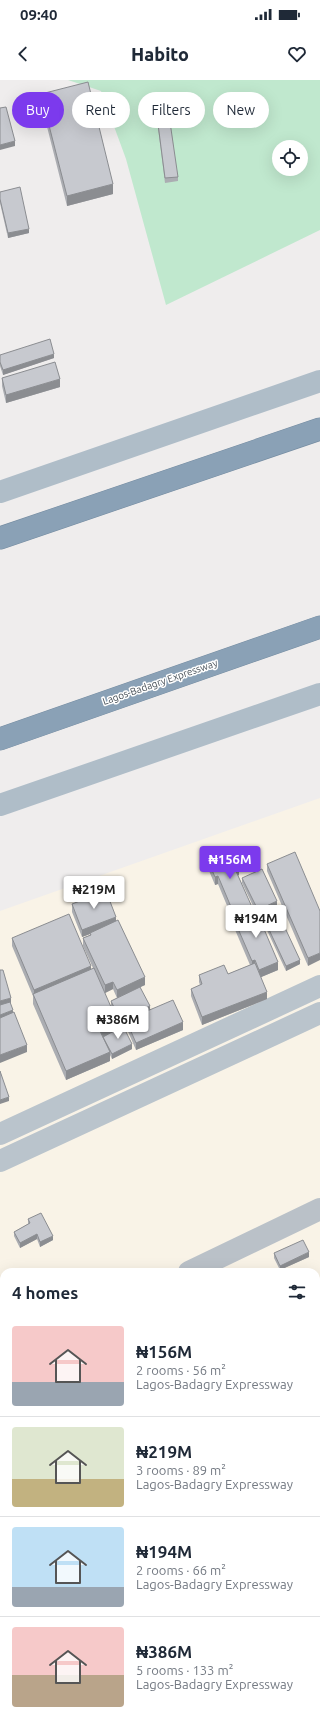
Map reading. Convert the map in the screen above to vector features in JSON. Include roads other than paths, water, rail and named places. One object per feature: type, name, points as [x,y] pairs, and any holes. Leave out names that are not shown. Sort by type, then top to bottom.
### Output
[{"type":"highway","points":[[0,538],[320,429]]},
{"type":"highway","name":"Lagos-Badagry Expressway","points":[[0,739],[320,627]]},
{"type":"main road","points":[[0,492],[320,381]]},
{"type":"main road","points":[[0,805],[320,694]]},
{"type":"main road","points":[[0,1134],[320,986]]},
{"type":"main road","points":[[0,1162],[320,1013]]},
{"type":"street","points":[[197,1268],[320,1208]]}]
